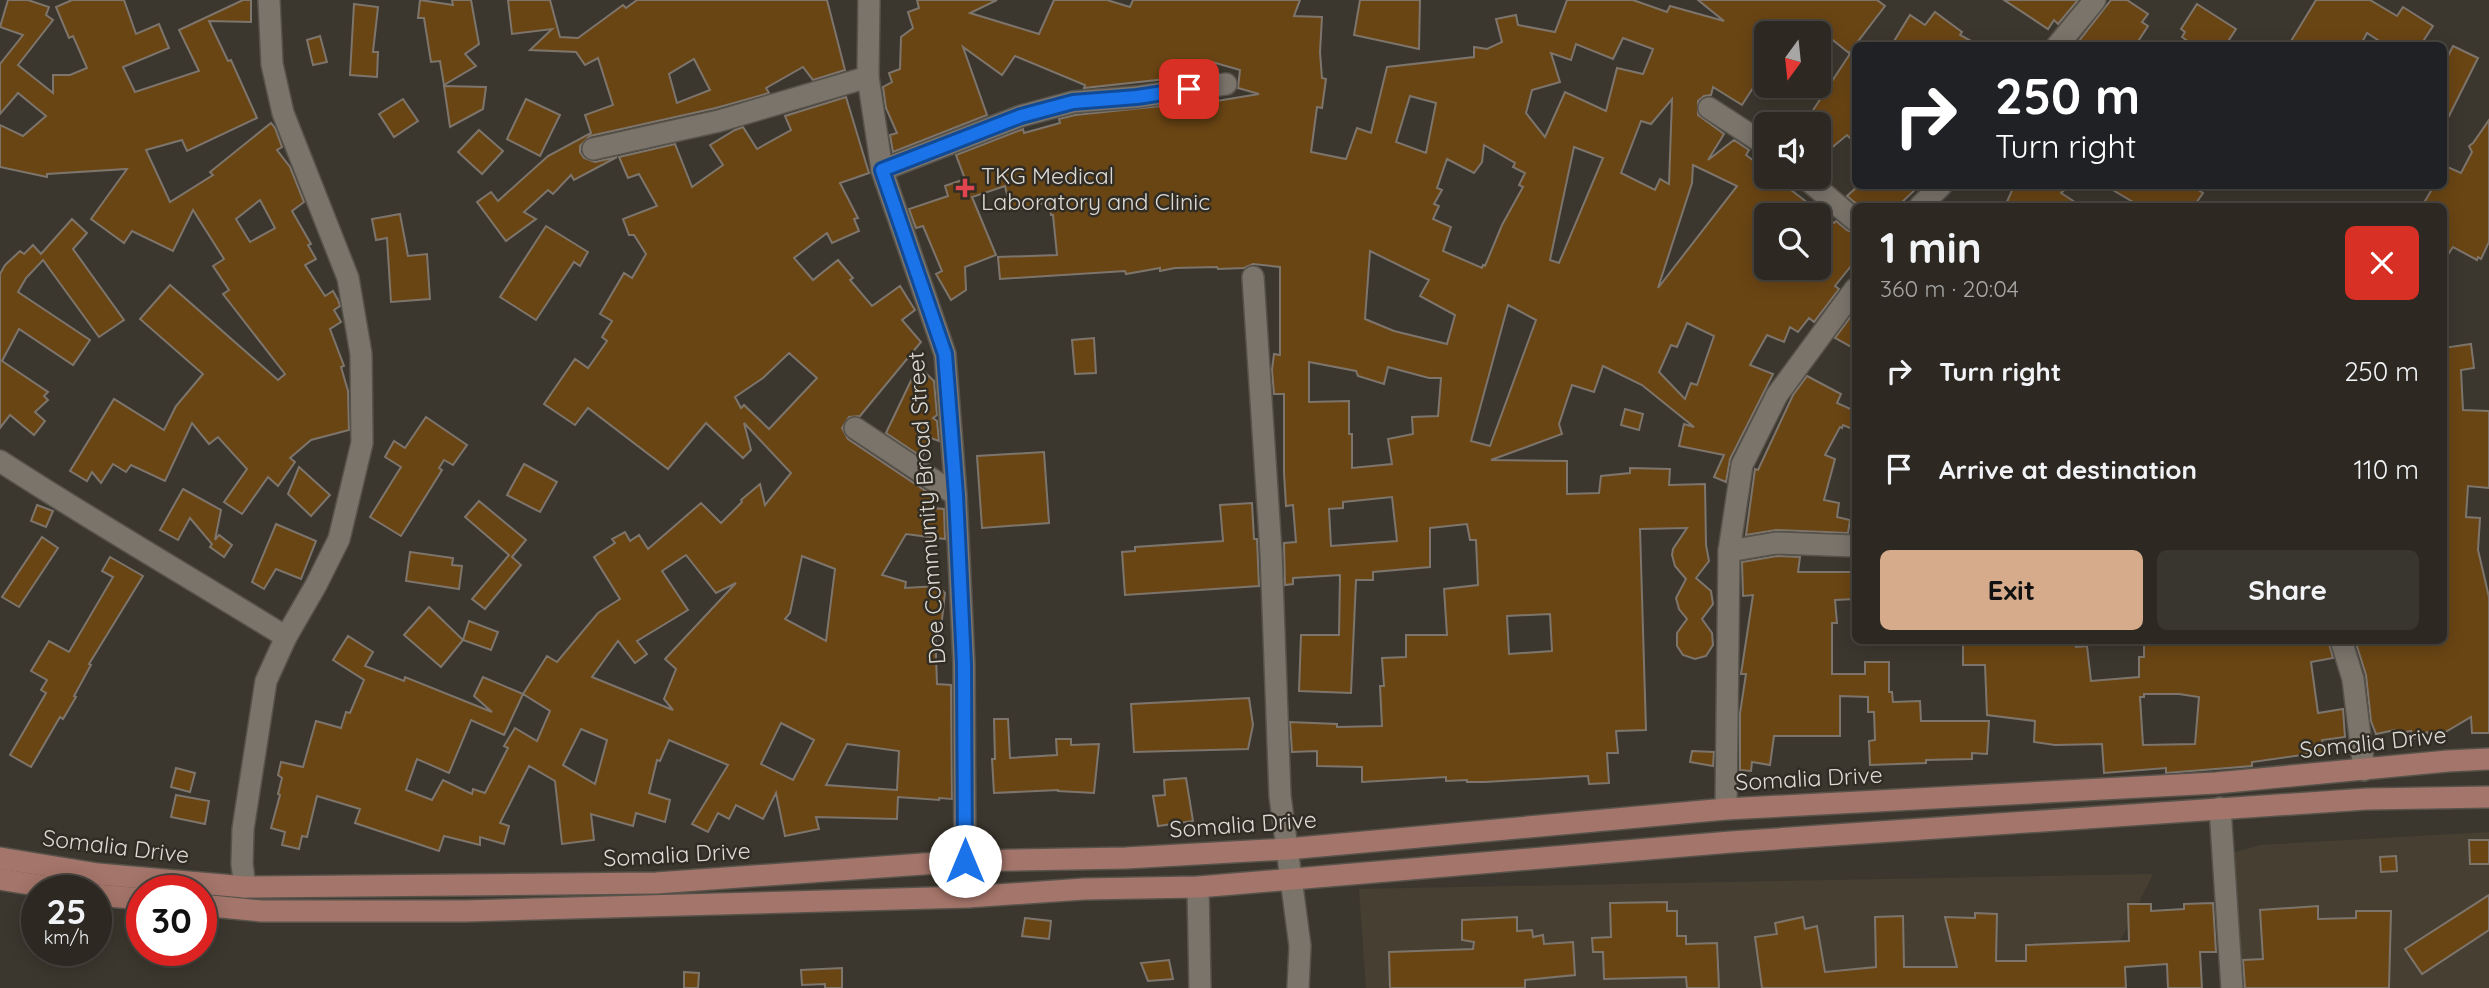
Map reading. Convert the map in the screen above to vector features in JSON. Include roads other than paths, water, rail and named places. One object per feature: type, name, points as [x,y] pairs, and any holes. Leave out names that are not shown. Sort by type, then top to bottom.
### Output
[{"type":"main road","name":"Somalia Drive","points":[[0,858],[98,874],[245,887],[656,883],[965,861],[1126,858],[1287,849],[1726,809],[2216,783],[2489,759]]},
{"type":"main road","points":[[2057,792],[2059,819]]},
{"type":"main road","points":[[217,907],[261,911],[465,911],[968,897],[1084,889],[1198,887],[1696,845],[2059,819],[2367,799],[2489,797]]},
{"type":"main road","points":[[1691,812],[1696,845]]},
{"type":"main road","points":[[0,879],[21,882]]},
{"type":"street","points":[[245,887],[242,864],[243,829],[266,681],[286,637],[339,539],[362,443],[361,354],[348,278],[283,113],[272,64],[269,0]]},
{"type":"street","name":"Doe Community Broad Street","points":[[869,0],[868,77],[882,170],[945,354],[956,495],[964,664],[965,861],[968,897]]},
{"type":"street","points":[[2060,42],[2095,0]]},
{"type":"street","points":[[593,149],[719,121],[868,77]]},
{"type":"street","points":[[882,170],[1021,116],[1073,102],[1137,97],[1226,83]]},
{"type":"street","points":[[1709,108],[1754,137]]},
{"type":"street","points":[[1818,189],[1852,217]]},
{"type":"street","points":[[1923,203],[1938,189]]},
{"type":"street","points":[[1253,276],[1271,552],[1280,796],[1300,946],[1298,988]]},
{"type":"street","points":[[1726,809],[1729,551],[1742,465],[1777,396],[1852,293]]},
{"type":"street","points":[[855,428],[956,495]]},
{"type":"street","points":[[0,461],[64,503],[286,637]]},
{"type":"street","points":[[1729,551],[1776,543],[1852,546]]},
{"type":"street","points":[[2342,644],[2353,679],[2364,770]]},
{"type":"street","points":[[2220,808],[2232,988]]},
{"type":"street","points":[[1198,887],[1200,988]]},
{"type":"place","name":"TKG Medical Laboratory and Clinic","points":[[965,188]]}]
